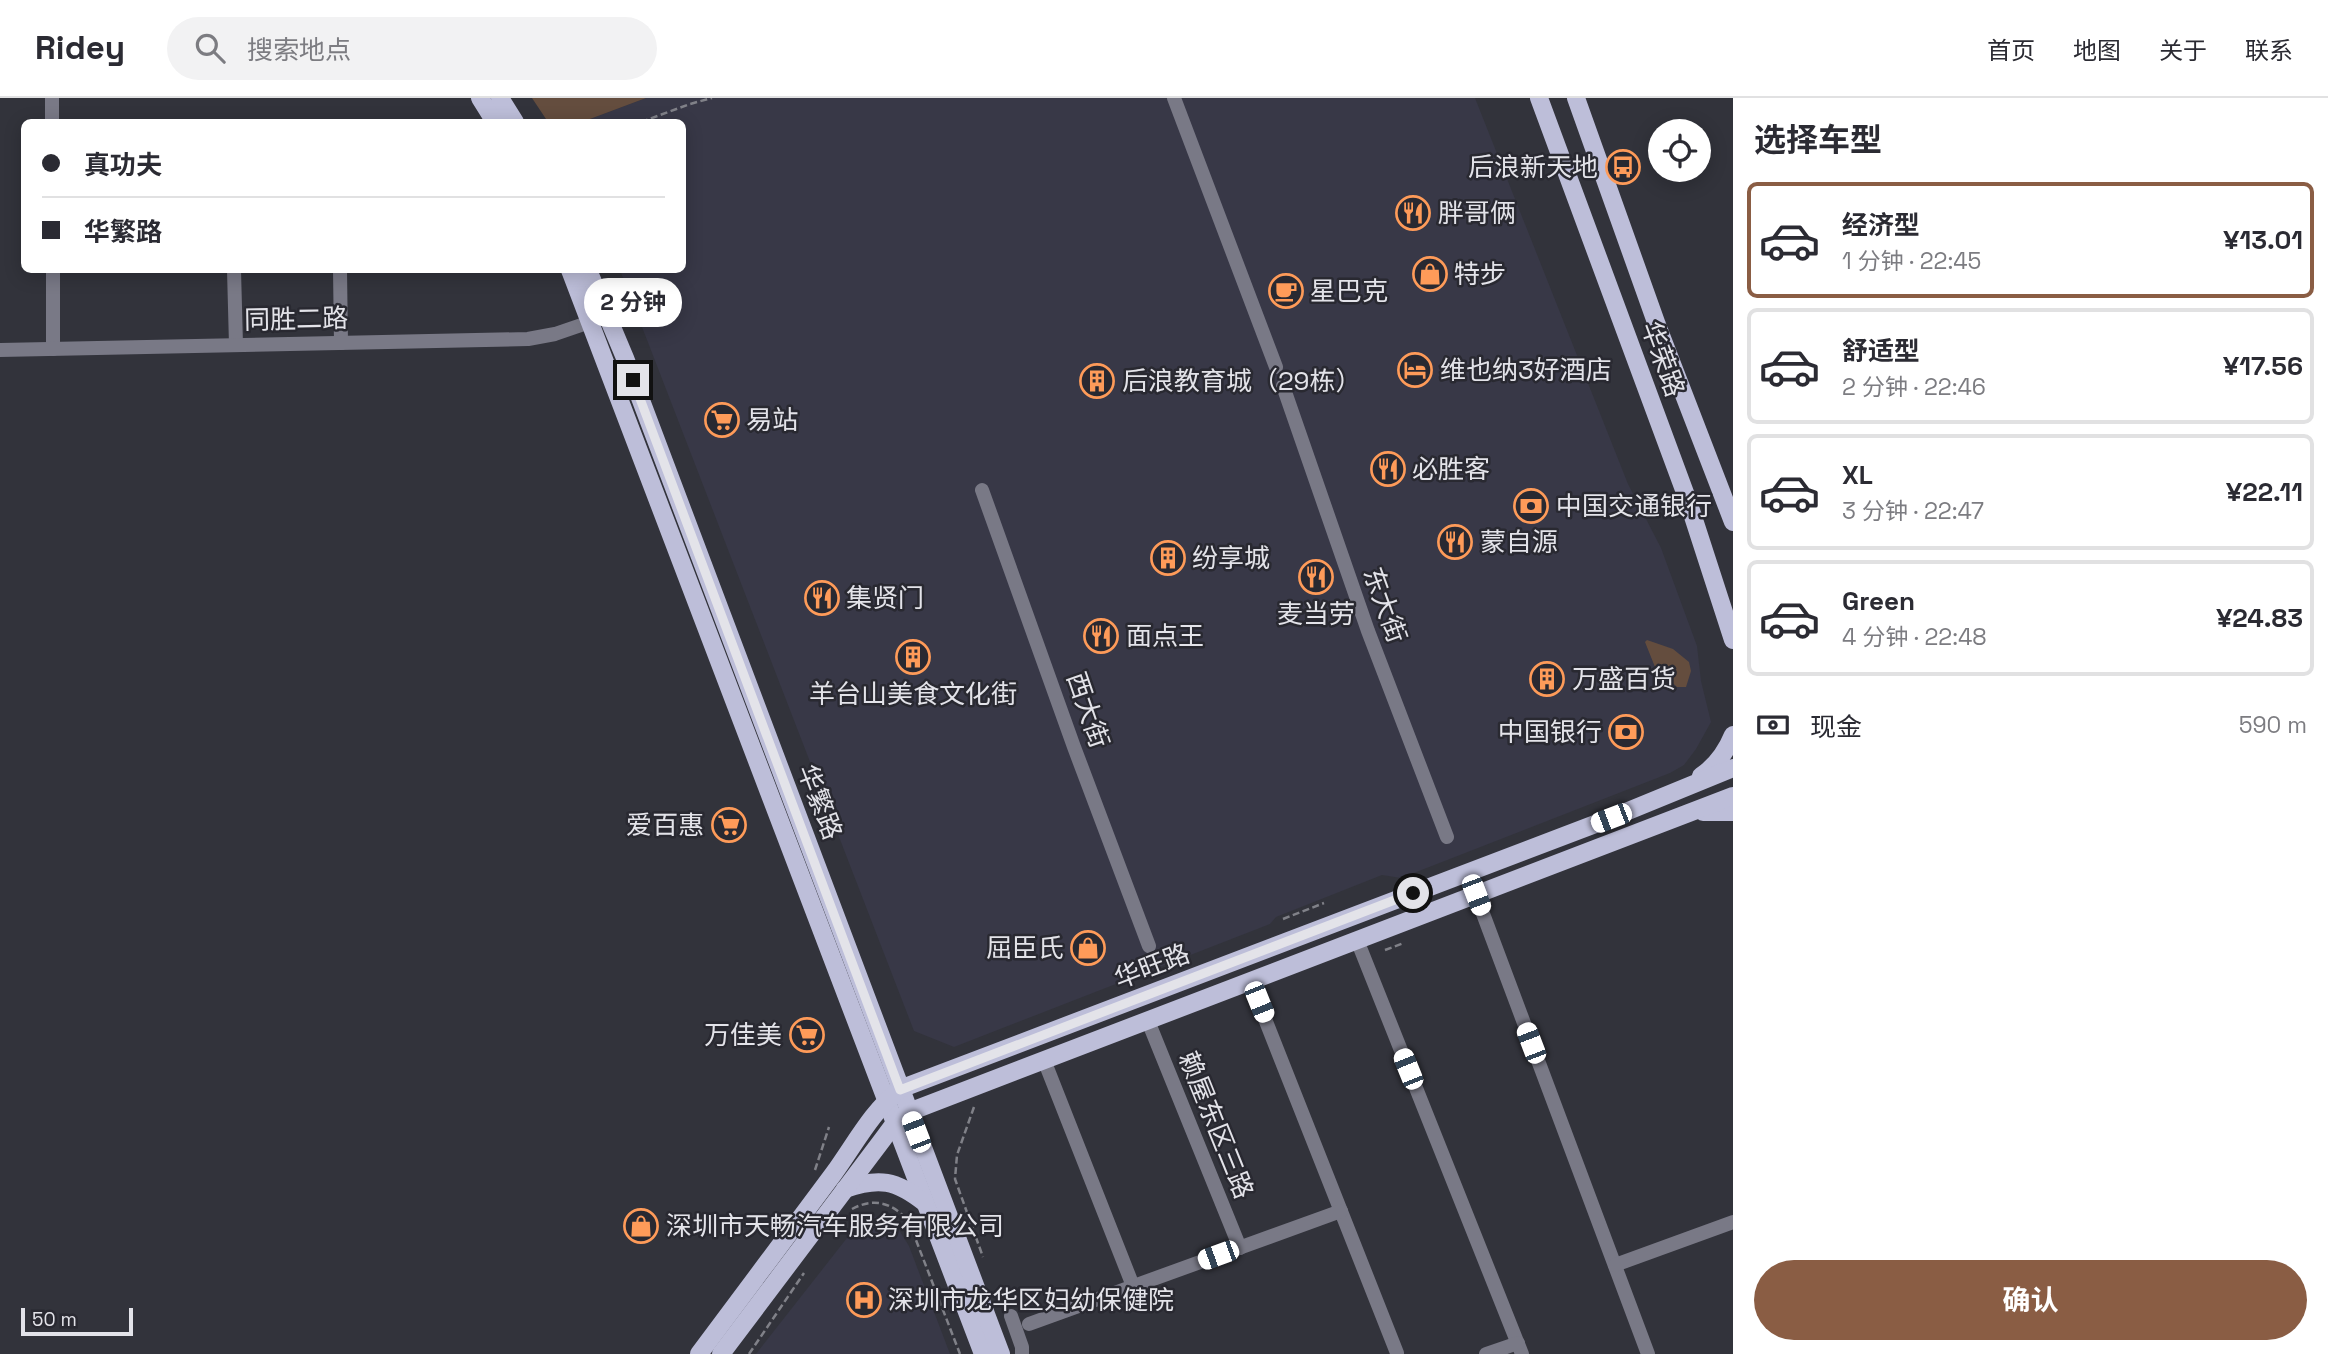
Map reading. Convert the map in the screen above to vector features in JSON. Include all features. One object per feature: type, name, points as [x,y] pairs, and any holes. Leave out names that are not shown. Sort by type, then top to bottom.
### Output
[{"type":"main road","points":[[480,98],[493,119]]},
{"type":"main road","points":[[500,98],[513,119]]},
{"type":"main road","name":"华荣路","points":[[1539,98],[1687,498],[1733,640]]},
{"type":"main road","name":"华荣路","points":[[1576,98],[1657,325],[1733,522]]},
{"type":"main road","name":"华繁路","points":[[571,273],[983,1354]]},
{"type":"main road","name":"华繁路","points":[[589,273],[625,358],[1001,1354]]},
{"type":"main road","points":[[1680,789],[1718,762],[1733,735]]},
{"type":"main road","name":"华旺路","points":[[699,1354],[885,1101],[900,1090],[1733,768]]},
{"type":"main road","name":"华旺路","points":[[721,1354],[894,1124],[909,1112],[1733,796]]},
{"type":"main road","points":[[1686,814],[1718,810],[1733,812]]},
{"type":"main road","points":[[845,1189],[869,1181],[886,1182],[904,1188],[925,1203]]},
{"type":"street","points":[[52,98],[52,119]]},
{"type":"street","points":[[1174,98],[1276,367]]},
{"type":"street","points":[[53,273],[53,349]]},
{"type":"street","points":[[234,273],[236,345]]},
{"type":"street","points":[[340,273],[341,343]]},
{"type":"street","name":"同胜二路","points":[[0,350],[528,339],[555,334],[590,322]]},
{"type":"street","name":"东大街","points":[[1283,386],[1368,631],[1447,837]]},
{"type":"street","name":"西大街","points":[[982,490],[1149,946]]},
{"type":"street","points":[[1476,895],[1648,1354]]},
{"type":"street","points":[[1357,940],[1520,1348],[1486,1354]]},
{"type":"street","points":[[1250,981],[1397,1353]]},
{"type":"street","name":"赖屋东区三路","points":[[1148,1020],[1240,1248]]},
{"type":"street","points":[[1044,1060],[1133,1286]]},
{"type":"street","points":[[1029,1324],[1341,1211]]},
{"type":"street","points":[[1615,1265],[1733,1222]]},
{"type":"street","points":[[1011,1316],[1022,1354]]},
{"type":"path","points":[[649,119],[712,98]]},
{"type":"path","points":[[1283,919],[1324,903]]},
{"type":"path","points":[[1385,950],[1404,943]]},
{"type":"path","points":[[974,1107],[957,1156],[955,1179],[984,1258]]},
{"type":"path","points":[[849,1211],[862,1203],[877,1203],[891,1206],[901,1212],[909,1223],[960,1354]]},
{"type":"path","points":[[748,1354],[806,1271]]},
{"type":"shaded area","points":[[532,98],[646,98],[590,119],[546,119]]},
{"type":"shaded area","points":[[646,98],[1475,98],[1628,484],[1661,548],[1697,646],[1701,681],[1711,722],[1684,765],[1670,773],[1401,878],[1382,875],[1276,917],[1270,924],[954,1047],[914,1031],[621,273],[686,273],[686,119],[590,119]]},
{"type":"shaded area","points":[[1647,640],[1673,649],[1689,662],[1691,671],[1686,687],[1677,687],[1657,672],[1645,642]]},
{"type":"shaded area","name":"深圳市龙华区妇幼保健院","points":[[865,1215],[892,1219],[909,1246],[950,1354],[756,1354]]},
{"type":"place","name":"后浪新天地","points":[[1623,167]]},
{"type":"place","name":"胖哥俩","points":[[1413,213]]},
{"type":"place","name":"特步","points":[[1430,274]]},
{"type":"place","name":"星巴克","points":[[1286,291]]},
{"type":"place","name":"维也纳3好酒店","points":[[1415,370]]},
{"type":"place","name":"后浪教育城（29栋）","points":[[1097,381]]},
{"type":"place","name":"易站","points":[[722,420]]},
{"type":"place","name":"必胜客","points":[[1388,469]]},
{"type":"place","name":"中国交通银行","points":[[1531,506]]},
{"type":"place","name":"蒙自源","points":[[1455,542]]},
{"type":"place","name":"纷享城","points":[[1168,558]]},
{"type":"place","name":"麦当劳","points":[[1316,577]]},
{"type":"place","name":"集贤门","points":[[822,598]]},
{"type":"place","name":"面点王","points":[[1101,636]]},
{"type":"place","name":"羊台山美食文化街","points":[[913,657]]},
{"type":"place","name":"万盛百货","points":[[1547,679]]},
{"type":"place","name":"中国银行","points":[[1626,732]]},
{"type":"place","name":"爱百惠","points":[[729,825]]},
{"type":"place","name":"屈臣氏","points":[[1088,948]]},
{"type":"place","name":"万佳美","points":[[807,1035]]},
{"type":"place","name":"深圳市天畅汽车服务有限公司","points":[[641,1226]]},
{"type":"place","name":"深圳市龙华区妇幼保健院","points":[[864,1300]]},
{"type":"route","points":[[633,380],[900,1090],[1413,893]]}]
